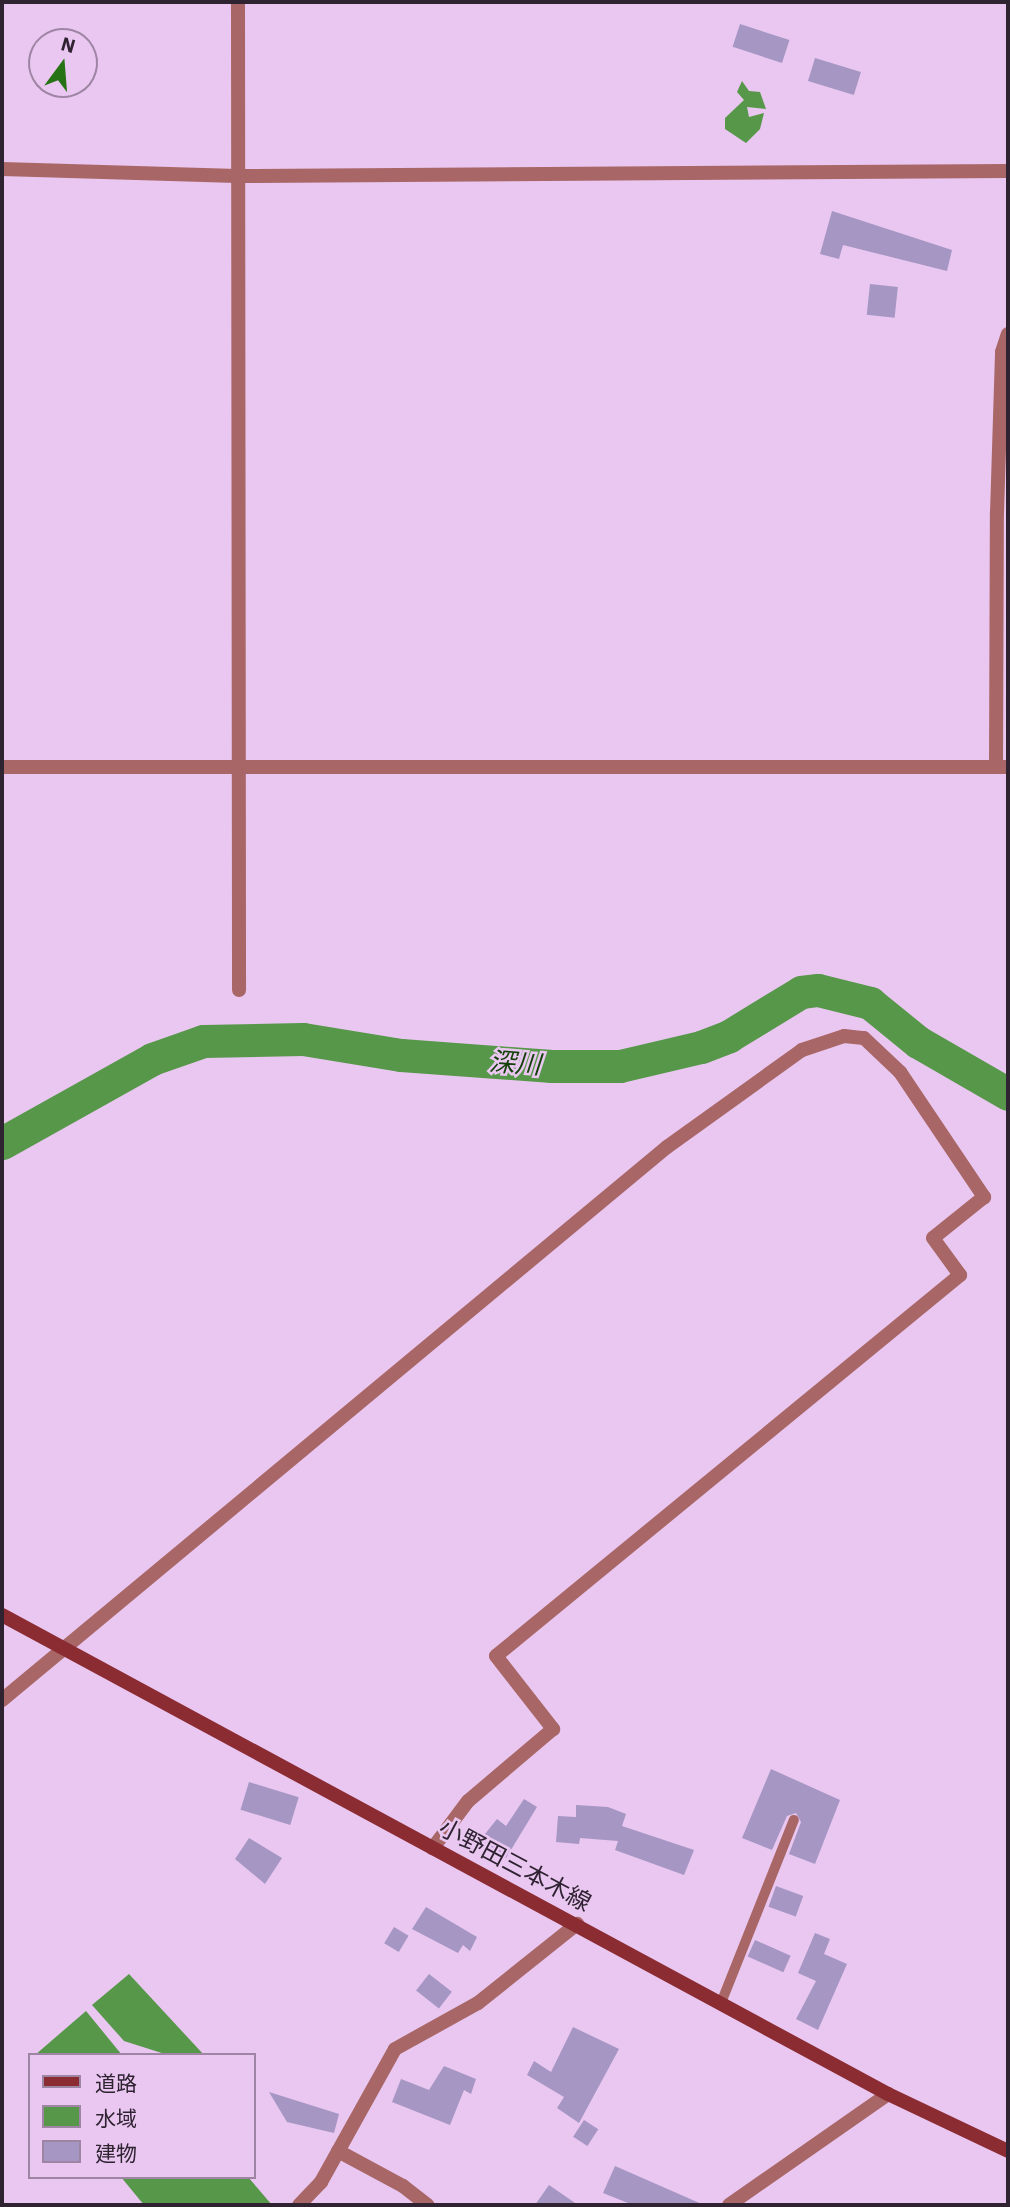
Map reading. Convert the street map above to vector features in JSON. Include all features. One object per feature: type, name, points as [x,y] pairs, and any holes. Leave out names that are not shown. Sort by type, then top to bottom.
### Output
[{"type":"main road","name":"小野田三本木線","points":[[2,1615],[888,2094],[1008,2151]]},
{"type":"street","points":[[239,2],[236,764],[239,990]]},
{"type":"street","points":[[2,169],[237,176],[1008,172]]},
{"type":"street","points":[[2,767],[236,764],[1002,767],[997,513],[1002,352],[1008,334]]},
{"type":"street","points":[[2,1700],[667,1147],[802,1050],[844,1036],[864,1038],[900,1072],[984,1197],[933,1238],[960,1275],[496,1656],[553,1729],[468,1801],[433,1848]]},
{"type":"street","points":[[299,2205],[321,2182],[395,2049],[478,2003],[577,1924]]},
{"type":"street","points":[[729,2205],[888,2094]]},
{"type":"street","points":[[338,2151],[403,2186],[427,2205]]},
{"type":"lane","points":[[722,2003],[794,1820]]},
{"type":"water","points":[[742,81],[749,91],[760,92],[766,109],[747,107],[749,117],[764,113],[760,129],[746,143],[725,129],[725,118],[744,100],[737,92]]},
{"type":"water","points":[[129,1974],[202,2053],[162,2053],[124,2041],[92,2005]]},
{"type":"water","points":[[86,2011],[120,2053],[37,2053]]},
{"type":"water","points":[[123,2179],[250,2179],[272,2205],[144,2205]]},
{"type":"building","points":[[740,24],[789,40],[782,63],[733,47]]},
{"type":"building","points":[[815,58],[861,72],[854,95],[808,81]]},
{"type":"building","points":[[832,211],[952,250],[947,271],[843,245],[839,259],[820,254]]},
{"type":"building","points":[[870,284],[898,287],[895,318],[867,315]]},
{"type":"building","points":[[771,1769],[840,1800],[815,1864],[789,1854],[801,1822],[796,1813],[787,1816],[772,1850],[742,1838]]},
{"type":"building","points":[[249,1782],[299,1797],[290,1825],[241,1810]]},
{"type":"building","points":[[524,1799],[537,1807],[506,1858],[481,1839],[497,1819],[506,1826]]},
{"type":"building","points":[[576,1805],[608,1807],[626,1814],[622,1826],[694,1850],[684,1875],[615,1850],[618,1841],[580,1838],[579,1844],[556,1842],[558,1816],[576,1817]]},
{"type":"building","points":[[249,1838],[282,1858],[265,1884],[235,1859]]},
{"type":"building","points":[[776,1886],[803,1896],[796,1917],[768,1907]]},
{"type":"building","points":[[426,1907],[477,1937],[470,1951],[463,1945],[458,1953],[412,1929]]},
{"type":"building","points":[[394,1927],[409,1936],[399,1952],[384,1943]]},
{"type":"building","points":[[815,1933],[830,1939],[824,1954],[847,1964],[818,2030],[796,2019],[816,1981],[798,1973]]},
{"type":"building","points":[[755,1940],[791,1956],[783,1972],[748,1956]]},
{"type":"building","points":[[429,1974],[452,1992],[439,2008],[416,1991]]},
{"type":"building","points":[[573,2027],[619,2049],[579,2123],[557,2108],[564,2097],[527,2075],[534,2061],[551,2072]]},
{"type":"building","points":[[444,2066],[476,2079],[471,2094],[464,2090],[450,2125],[392,2102],[401,2079],[429,2090]]},
{"type":"building","points":[[269,2092],[339,2114],[334,2133],[287,2122]]},
{"type":"building","points":[[584,2120],[598,2129],[587,2146],[573,2137]]},
{"type":"building","points":[[615,2166],[704,2205],[633,2205],[603,2193]]},
{"type":"building","points":[[549,2185],[578,2205],[535,2205]]},
{"type":"waterway","name":"深川","points":[[2,1143],[152,1059],[203,1041],[303,1039],[401,1055],[552,1066],[620,1066],[701,1047],[729,1036],[801,992],[818,990],[870,1003],[918,1042],[1008,1094]]}]
